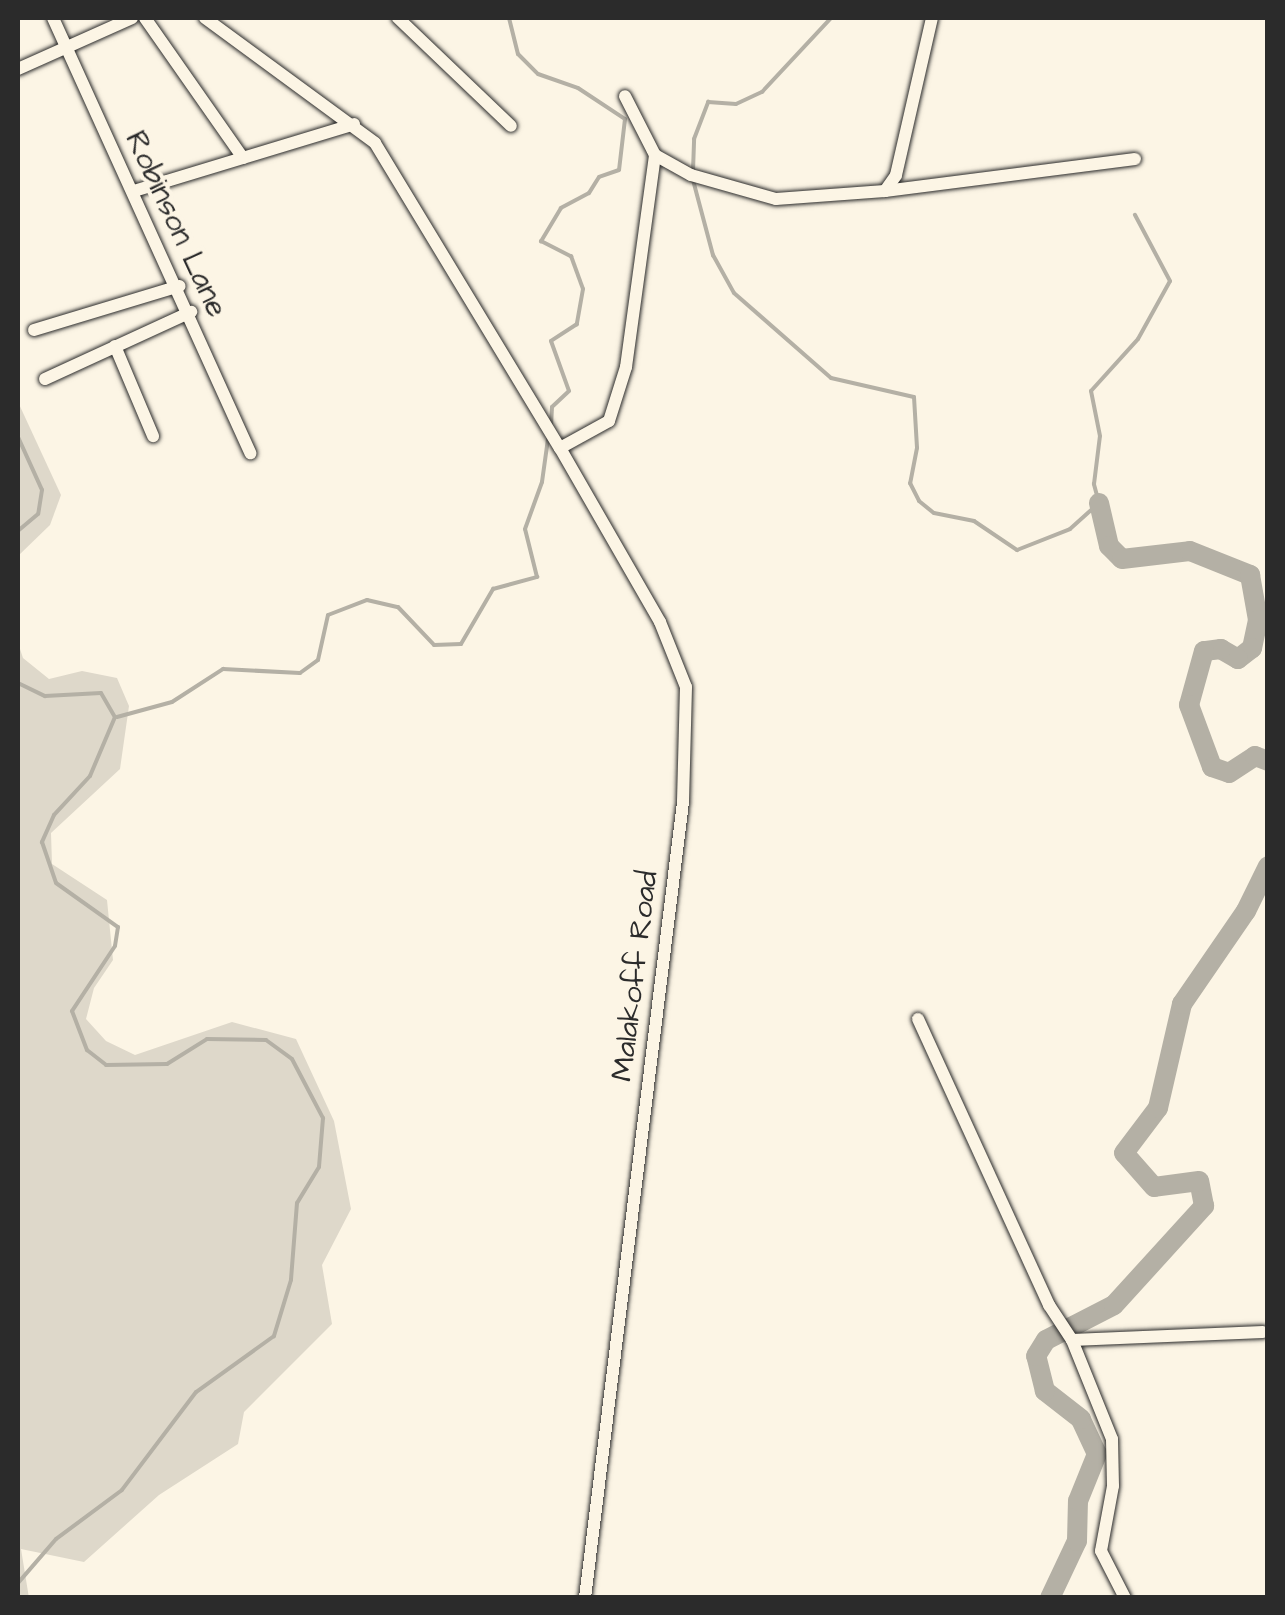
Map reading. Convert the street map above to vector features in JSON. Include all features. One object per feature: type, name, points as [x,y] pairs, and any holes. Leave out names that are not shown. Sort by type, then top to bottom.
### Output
[{"type":"street","name":"Robinson Lane","points":[[54,18],[180,286],[250,454]]},
{"type":"street","points":[[18,68],[69,51],[132,18]]},
{"type":"street","points":[[146,18],[242,158]]},
{"type":"street","name":"Malakoff Road","points":[[204,18],[354,124],[375,144],[557,443],[660,622],[686,687],[683,802],[586,1598]]},
{"type":"street","points":[[398,18],[511,126]]},
{"type":"street","points":[[885,192],[896,175],[932,18]]},
{"type":"street","points":[[625,96],[655,155],[678,171],[776,199],[885,192],[1135,159]]},
{"type":"street","points":[[134,191],[354,124]]},
{"type":"street","points":[[557,443],[609,421],[618,404],[655,155]]},
{"type":"street","points":[[34,330],[180,286]]},
{"type":"street","points":[[45,379],[191,312]]},
{"type":"street","points":[[115,346],[153,436]]},
{"type":"street","points":[[918,1019],[1049,1305],[1072,1340],[1112,1439],[1113,1486],[1101,1551],[1125,1598]]},
{"type":"street","points":[[1072,1340],[1263,1332]]},
{"type":"shaded area","points":[[18,402],[61,495],[50,525],[18,556]]},
{"type":"shaded area","points":[[18,643],[23,658],[49,679],[82,671],[117,678],[129,706],[120,769],[51,833],[52,864],[107,900],[113,960],[94,988],[86,1019],[106,1041],[135,1055],[232,1022],[296,1039],[334,1121],[351,1209],[322,1265],[332,1324],[244,1412],[238,1444],[159,1495],[84,1562],[21,1549],[29,1598],[18,1597]]},
{"type":"waterway","points":[[509,18],[518,54],[538,74],[578,88],[625,119],[619,170],[599,177],[589,193],[561,208],[541,241],[571,256],[583,289],[577,324],[551,341],[569,391],[552,407],[551,424]]},
{"type":"waterway","points":[[693,171],[694,139],[708,102],[736,104],[762,92],[831,18]]},
{"type":"waterway","points":[[693,180],[713,255],[734,293],[831,378],[914,397],[917,448],[910,483],[919,501],[934,513],[974,521],[1017,550],[1070,529],[1099,503],[1094,484],[1100,436],[1091,391],[1138,339],[1170,281],[1135,215]]},
{"type":"waterway","points":[[18,437],[42,490],[38,514],[18,531]]},
{"type":"waterway","points":[[117,717],[172,702],[223,669],[300,673],[318,660],[328,615],[367,600],[398,607],[434,645],[461,644],[493,589],[537,577],[525,529],[542,482],[548,439]]},
{"type":"waterway","points":[[1099,503],[1109,546],[1122,559],[1190,551],[1250,575],[1258,620],[1252,648],[1238,659],[1221,649],[1204,651],[1189,705],[1212,767],[1229,773],[1255,756],[1268,761]]},
{"type":"waterway","points":[[18,683],[45,696],[101,693],[115,717],[90,776],[54,815],[42,842],[56,883],[118,927],[115,946],[72,1011],[87,1050],[106,1065],[167,1064],[207,1039],[266,1040],[292,1059],[323,1118],[319,1167],[297,1203],[291,1280],[274,1336],[196,1392],[122,1490],[56,1539],[18,1583]]},
{"type":"waterway","points":[[1050,1598],[1077,1541],[1078,1501],[1097,1454],[1081,1419],[1045,1391],[1036,1356],[1046,1340],[1114,1305],[1204,1206],[1199,1181],[1154,1187],[1124,1153],[1158,1108],[1182,1004],[1246,911],[1268,866]]}]
